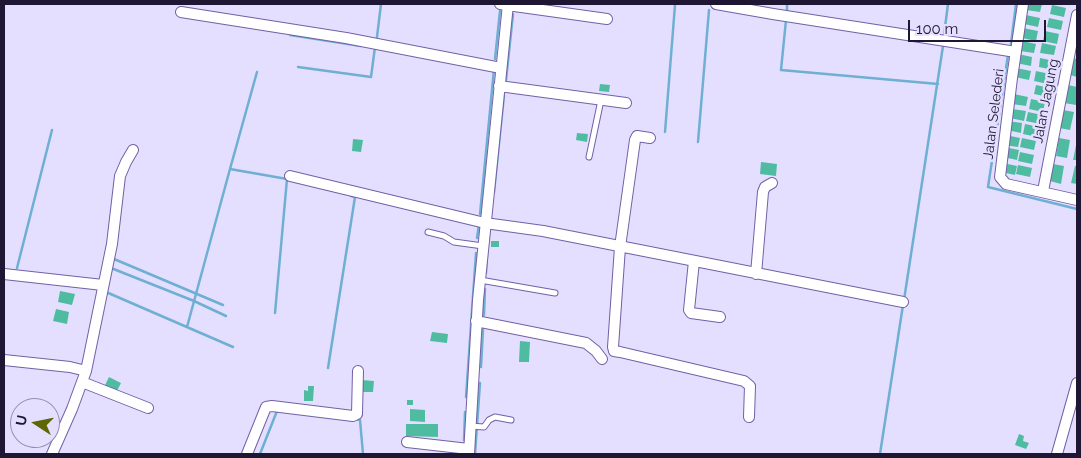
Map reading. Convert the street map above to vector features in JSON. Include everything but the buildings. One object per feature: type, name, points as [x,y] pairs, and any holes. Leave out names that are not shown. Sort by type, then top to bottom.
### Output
[{"type":"street","points":[[407,442],[469,451],[476,321],[501,68],[505,4],[607,19]]},
{"type":"street","points":[[716,4],[1016,52]]},
{"type":"street","name":"Jalan Selederi","points":[[1023,4],[1000,174],[1001,179],[1006,184],[1077,200]]},
{"type":"street","points":[[181,12],[346,38],[501,68]]},
{"type":"street","name":"Jalan Jagung","points":[[1043,191],[1077,16]]},
{"type":"street","points":[[498,86],[626,103]]},
{"type":"street","points":[[650,138],[638,136],[635,140],[620,247],[613,348],[614,350],[744,380],[750,386],[749,417]]},
{"type":"street","points":[[52,454],[72,410],[86,371],[116,219],[120,176],[133,150]]},
{"type":"street","points":[[290,176],[485,223],[543,231],[903,302]]},
{"type":"street","points":[[756,274],[763,192],[765,187],[772,183]]},
{"type":"street","points":[[694,261],[689,310],[691,313],[720,317]]},
{"type":"street","points":[[4,274],[102,285]]},
{"type":"street","points":[[476,321],[586,343],[602,359]]},
{"type":"street","points":[[4,360],[70,367],[86,371]]},
{"type":"street","points":[[247,454],[266,407],[272,406],[352,416],[356,414],[358,371]]},
{"type":"street","points":[[82,382],[148,408]]},
{"type":"street","points":[[1058,454],[1077,383]]},
{"type":"lane","points":[[589,157],[602,100]]},
{"type":"lane","points":[[428,232],[444,236],[454,242],[483,246]]},
{"type":"lane","points":[[480,280],[555,293]]},
{"type":"lane","points":[[470,426],[484,428],[489,420],[495,417],[511,420]]},
{"type":"waterway","points":[[377,37],[381,4]]},
{"type":"waterway","points":[[787,4],[787,12]]},
{"type":"waterway","points":[[944,35],[948,4]]},
{"type":"waterway","points":[[1011,44],[1016,4]]},
{"type":"waterway","points":[[665,132],[675,5]]},
{"type":"waterway","points":[[698,142],[709,10]]},
{"type":"waterway","points":[[495,59],[500,11]]},
{"type":"waterway","points":[[506,80],[513,14]]},
{"type":"waterway","points":[[786,20],[781,70],[938,84]]},
{"type":"waterway","points":[[290,35],[361,46]]},
{"type":"waterway","points":[[904,300],[943,46]]},
{"type":"waterway","points":[[298,67],[371,77],[375,47]]},
{"type":"waterway","points":[[1008,55],[988,187],[1077,209]]},
{"type":"waterway","points":[[480,214],[494,69]]},
{"type":"waterway","points":[[230,169],[257,72]]},
{"type":"waterway","points":[[494,192],[504,95]]},
{"type":"waterway","points":[[17,268],[52,130]]},
{"type":"waterway","points":[[187,327],[230,169],[287,179],[275,313]]},
{"type":"waterway","points":[[328,368],[355,197],[351,196]]},
{"type":"waterway","points":[[477,238],[479,224]]},
{"type":"waterway","points":[[466,397],[476,253]]},
{"type":"waterway","points":[[486,273],[487,255]]},
{"type":"waterway","points":[[114,259],[223,305]]},
{"type":"waterway","points":[[111,269],[194,301],[226,316]]},
{"type":"waterway","points":[[484,315],[485,289]]},
{"type":"waterway","points":[[106,292],[233,347]]},
{"type":"waterway","points":[[880,454],[903,305]]},
{"type":"waterway","points":[[481,367],[483,330]]},
{"type":"waterway","points":[[475,454],[480,383]]},
{"type":"waterway","points":[[260,454],[277,411]]},
{"type":"waterway","points":[[464,440],[465,412]]},
{"type":"waterway","points":[[355,419],[360,420],[363,454]]}]
